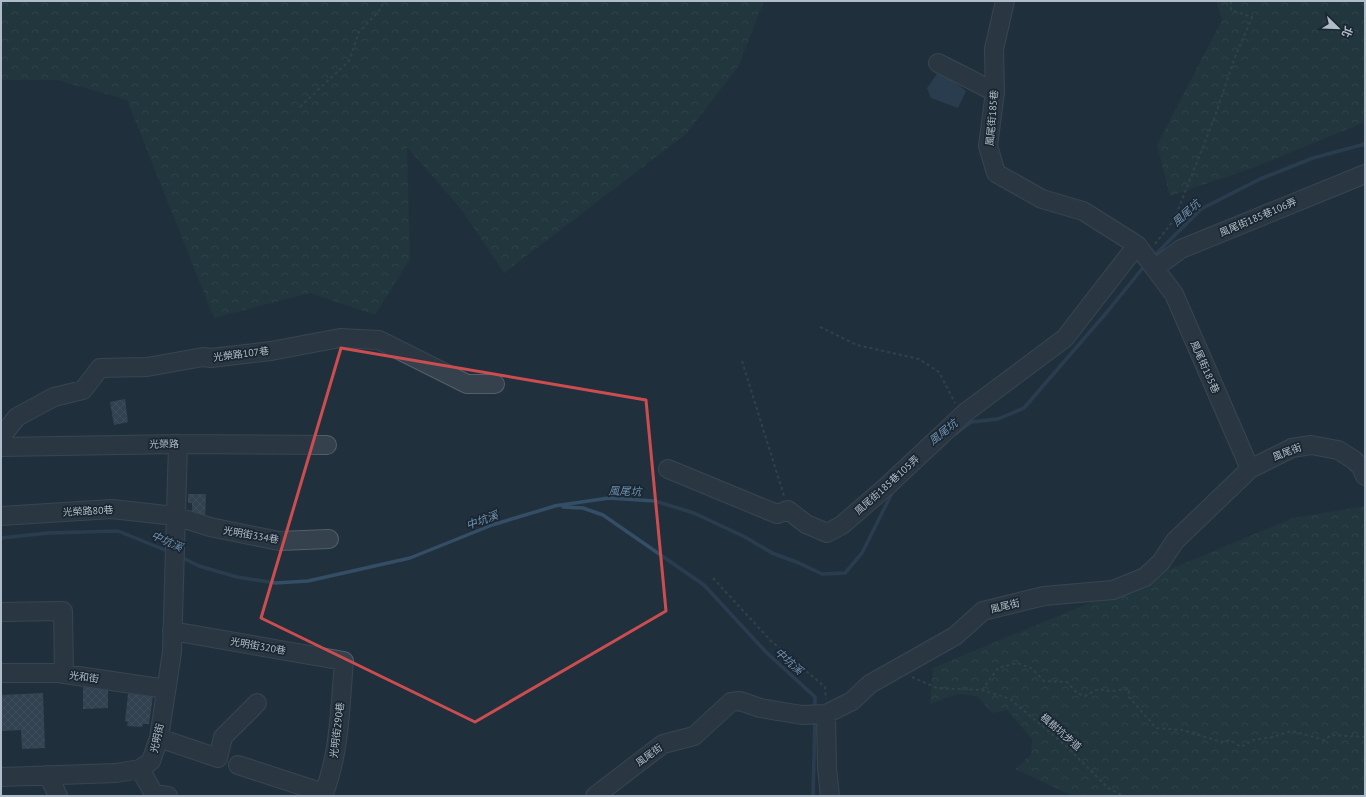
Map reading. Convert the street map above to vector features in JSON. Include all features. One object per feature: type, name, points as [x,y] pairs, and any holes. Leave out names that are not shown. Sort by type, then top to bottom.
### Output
[{"type":"street","name":"風尾街185巷","points":[[1005,1],[994,49],[995,92],[988,146],[996,173],[1042,199],[1083,211],[1137,245],[1174,294],[1250,469]]},
{"type":"street","points":[[938,63],[995,92]]},
{"type":"street","name":"風尾街185巷106弄","points":[[1155,268],[1181,249],[1365,174]]},
{"type":"street","name":"風尾街185巷105弄","points":[[788,510],[806,524],[827,533],[842,525],[963,416],[1065,338],[1137,245]]},
{"type":"street","name":"光榮路107巷","points":[[1,436],[18,417],[54,397],[83,390],[100,368],[147,367],[203,357],[211,358],[271,350],[340,338],[379,340],[467,384],[495,384]]},
{"type":"street","name":"光榮路","points":[[1,447],[178,444],[327,445]]},
{"type":"street","name":"光明街","points":[[140,769],[151,761],[159,738],[166,689],[172,631],[178,444]]},
{"type":"street","name":"風尾街","points":[[595,796],[663,744],[694,736],[731,702],[740,701],[760,708],[802,714],[826,714],[852,701],[870,684],[956,636],[983,612],[1044,596],[1113,590],[1145,577],[1161,562],[1174,541],[1250,469],[1292,448],[1320,445],[1338,450],[1346,454],[1361,467],[1365,476]]},
{"type":"street","points":[[668,469],[777,514],[788,510]]},
{"type":"street","name":"光榮路80巷","points":[[1,516],[112,509],[175,516]]},
{"type":"street","name":"光明街334巷","points":[[175,516],[210,527],[279,541],[329,539]]},
{"type":"street","points":[[1,612],[63,611],[64,674]]},
{"type":"street","name":"光明街320巷","points":[[172,631],[344,661]]},
{"type":"street","name":"光明街290巷","points":[[323,794],[332,774],[339,729],[344,661]]},
{"type":"street","name":"光和街","points":[[1,673],[64,674],[166,689]]},
{"type":"street","points":[[159,738],[218,758],[223,737],[257,703]]},
{"type":"street","points":[[826,714],[827,768],[830,796]]},
{"type":"street","points":[[238,765],[323,794]]},
{"type":"street","points":[[1,777],[116,773],[140,769],[154,794],[168,796]]},
{"type":"street","points":[[48,775],[58,796]]},
{"type":"path","points":[[300,106],[349,61],[359,32],[379,12],[384,1]]},
{"type":"path","points":[[1137,245],[1154,244],[1174,220],[1214,119],[1235,57],[1252,17],[1231,10],[1231,1]]},
{"type":"path","points":[[820,327],[857,345],[919,359],[939,372],[963,416]]},
{"type":"path","points":[[742,361],[788,510]]},
{"type":"path","points":[[713,578],[771,641],[825,687],[826,714]]},
{"type":"path","points":[[982,690],[998,668],[1017,663],[1031,668],[1044,681],[1067,682],[1077,693],[1085,696],[1098,689],[1110,691],[1129,689],[1129,697],[1156,728],[1182,730],[1222,742],[1230,740],[1241,747],[1253,740],[1273,737],[1292,731],[1324,740],[1331,735],[1365,737]]},
{"type":"path","name":"楓樹坑步道","points":[[896,670],[937,688],[982,690],[1010,699],[1065,744],[1108,788],[1124,796]]},
{"type":"highlighted area","points":[[341,348],[646,400],[666,611],[475,722],[261,618]]},
{"type":"green space","points":[[1,1],[764,1],[738,67],[686,134],[504,273],[461,209],[407,147],[410,259],[375,315],[310,293],[214,318],[127,100],[57,80],[1,80]]},
{"type":"green space","points":[[1216,1],[1365,1],[1365,122],[1255,167],[1170,196],[1157,145],[1222,20]]},
{"type":"green space","points":[[1365,506],[1365,796],[1073,796],[1015,769],[1031,755],[1032,739],[1007,710],[992,713],[977,696],[958,694],[930,704],[933,668],[1293,518]]},
{"type":"water","points":[[939,71],[966,91],[958,108],[931,98],[927,88]]},
{"type":"building","points":[[125,399],[128,422],[114,425],[110,402]]},
{"type":"building","points":[[188,494],[206,494],[205,520],[196,520],[196,512],[192,512],[192,503],[188,503]]},
{"type":"building","points":[[83,684],[96,684],[96,688],[108,688],[108,708],[83,709]]},
{"type":"building","points":[[43,693],[45,748],[22,749],[21,730],[1,731],[1,695]]},
{"type":"building","points":[[128,694],[153,696],[149,724],[143,724],[142,727],[127,726],[128,722],[125,721]]},
{"type":"waterway","name":"風尾坑","points":[[1153,257],[1201,209],[1260,179],[1313,158],[1365,144]]},
{"type":"waterway","name":"風尾坑","points":[[955,434],[971,422],[998,419],[1024,408],[1107,312],[1146,264]]},
{"type":"waterway","name":"風尾坑","points":[[554,506],[609,498],[655,501],[694,513],[745,537],[772,553],[799,563],[822,574],[845,573],[862,553],[893,491]]},
{"type":"waterway","name":"中坑溪","points":[[179,556],[199,566],[237,577],[276,583],[308,581],[410,558],[492,525],[555,506]]},
{"type":"waterway","name":"中坑溪","points":[[563,507],[583,508],[603,515],[704,585],[766,652],[815,697],[815,709]]},
{"type":"waterway","name":"中坑溪","points":[[1,538],[48,533],[118,531],[170,552]]},
{"type":"waterway","name":"中坑溪","points":[[813,796],[815,719]]}]
